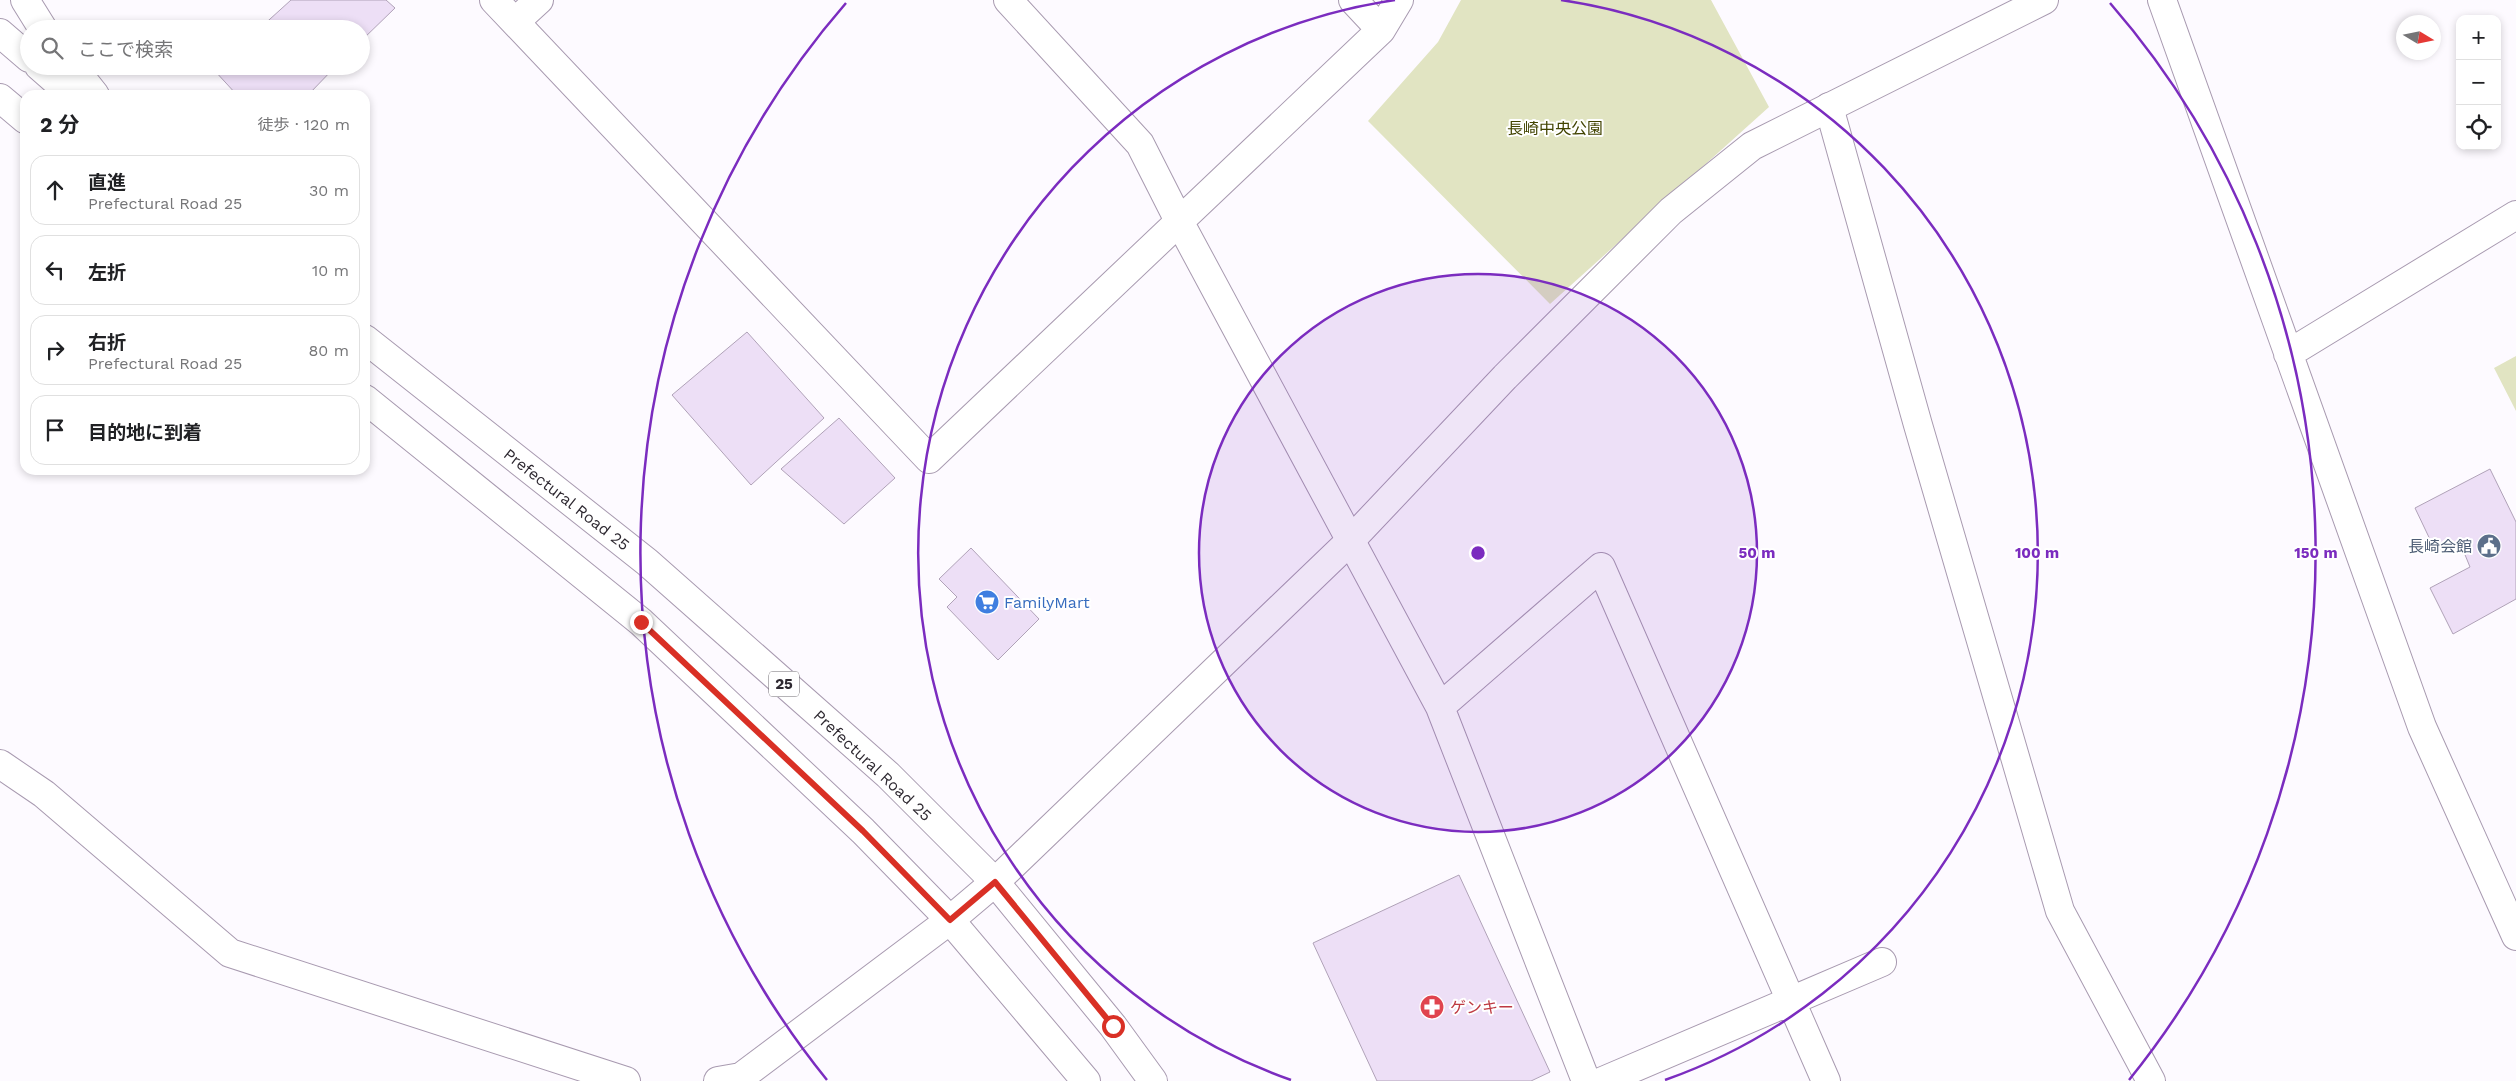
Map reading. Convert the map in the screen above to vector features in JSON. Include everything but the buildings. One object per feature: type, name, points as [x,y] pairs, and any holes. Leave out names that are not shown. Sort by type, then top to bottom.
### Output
[{"type":"main road","points":[[25,0],[37,20]]},
{"type":"main road","points":[[494,0],[929,458],[1381,30],[1398,0]]},
{"type":"main road","points":[[515,22],[539,0]]},
{"type":"main road","points":[[1008,0],[1140,144],[1179,221],[1440,707],[1586,1081]]},
{"type":"main road","points":[[1353,0],[1381,30]]},
{"type":"main road","points":[[734,1080],[950,920],[995,882],[1350,541],[1505,377],[1671,211],[1752,146],[2044,0]]},
{"type":"main road","points":[[2162,0],[2422,727],[2516,936]]},
{"type":"main road","points":[[0,33],[20,50]]},
{"type":"main road","points":[[49,75],[66,90]]},
{"type":"main road","points":[[79,75],[91,90]]},
{"type":"main road","points":[[0,98],[20,115]]},
{"type":"main road","points":[[1829,107],[1921,434],[2060,911],[2151,1081]]},
{"type":"main road","points":[[2288,354],[2516,215]]},
{"type":"main road","name":"Prefectural Road 25","points":[[370,343],[647,562],[888,775],[995,882],[1113,1026],[1153,1081]]},
{"type":"main road","points":[[370,403],[641,622],[863,831],[950,920],[1086,1081]]},
{"type":"main road","points":[[1440,707],[1601,567],[1826,1081]]},
{"type":"main road","points":[[0,764],[44,794],[230,953],[626,1081]]},
{"type":"main road","points":[[1603,1081],[1882,962]]},
{"type":"green space","name":"長崎中央公園","points":[[1461,0],[1711,0],[1769,107],[1550,304],[1368,121],[1438,42]]},
{"type":"green space","points":[[2516,356],[2516,411],[2494,368]]},
{"type":"place","name":"長崎会館","points":[[2489,546]]},
{"type":"place","name":"FamilyMart","points":[[987,602]]},
{"type":"place","name":"ゲンキー","points":[[1432,1007]]},
{"type":"route","points":[[641,622],[863,831],[950,920],[995,882],[1113,1026]]}]
